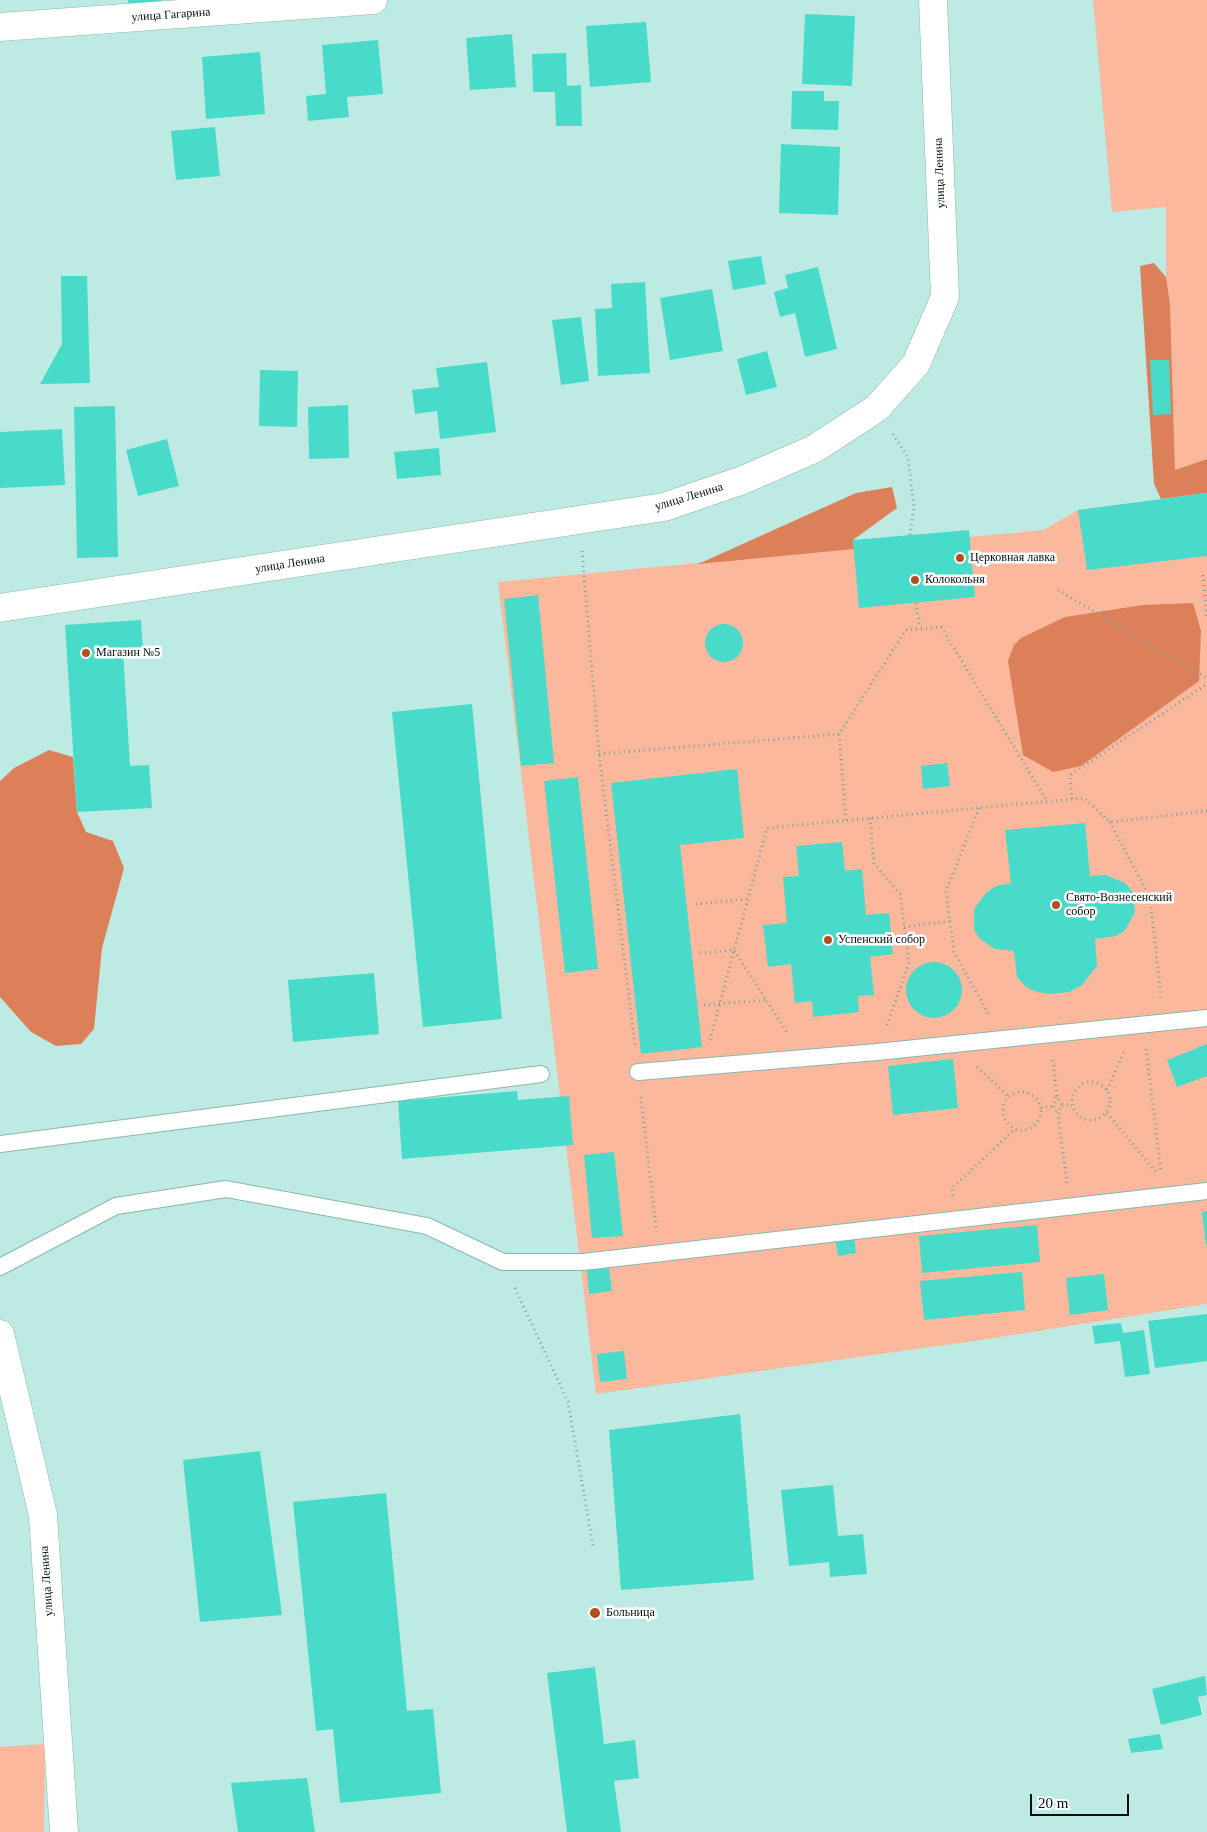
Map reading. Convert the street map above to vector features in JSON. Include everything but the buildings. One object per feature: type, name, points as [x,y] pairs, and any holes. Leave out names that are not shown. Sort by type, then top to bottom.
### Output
[{"type":"main road","name":"улица Гагарина","points":[[0,27],[373,0]]},
{"type":"main road","name":"улица Ленина","points":[[0,608],[664,507],[743,480],[814,450],[877,408],[916,364],[945,297],[933,0]]},
{"type":"main road","name":"улица Ленина","points":[[0,1334],[43,1515],[64,1832]]},
{"type":"lane","points":[[638,1072],[877,1052],[1207,1018]]},
{"type":"lane","points":[[0,1144],[541,1074]]},
{"type":"lane","points":[[0,1267],[116,1206],[226,1189],[427,1226],[503,1262],[583,1262],[659,1255],[1207,1191]]},
{"type":"path","points":[[877,408],[908,458],[914,508],[910,535]]},
{"type":"path","points":[[578,520],[586,584],[599,754],[659,1255]]},
{"type":"path","points":[[1203,575],[1207,619]]},
{"type":"path","points":[[1058,590],[1207,678]]},
{"type":"path","points":[[916,603],[920,628]]},
{"type":"path","points":[[846,820],[839,734],[906,630],[920,628],[941,627],[1047,801]]},
{"type":"path","points":[[1072,799],[1070,774],[1207,684]]},
{"type":"path","points":[[599,754],[839,734]]},
{"type":"path","points":[[712,1066],[710,1043],[767,828],[846,820],[1084,798],[1110,822],[1150,898],[1163,1022]]},
{"type":"path","points":[[979,808],[946,891],[954,952],[1002,1039]]},
{"type":"path","points":[[1110,822],[1207,811]]},
{"type":"path","points":[[870,818],[874,863],[900,894],[909,963],[877,1052]]},
{"type":"path","points":[[696,904],[748,899]]},
{"type":"path","points":[[904,927],[950,921]]},
{"type":"path","points":[[700,953],[734,950]]},
{"type":"path","points":[[734,950],[789,1036],[791,1059]]},
{"type":"path","points":[[704,1005],[766,1000]]},
{"type":"path","points":[[1106,1090],[1140,1025]]},
{"type":"path","points":[[1107,1113],[1162,1178],[1140,1025]]},
{"type":"path","points":[[1051,1034],[1057,1096],[1062,1105]]},
{"type":"path","points":[[953,1044],[1009,1097]]},
{"type":"path","points":[[1096,1082],[1106,1090],[1110,1101],[1107,1113],[1096,1120],[1084,1119],[1079,1116],[1072,1104],[1074,1092],[1084,1084],[1096,1082]]},
{"type":"path","points":[[1027,1092],[1038,1099],[1041,1117],[1033,1127],[1028,1130],[1015,1129],[1010,1126],[1004,1115],[1003,1108],[1009,1097],[1014,1093],[1027,1092]]},
{"type":"path","points":[[1053,1106],[1057,1096]]},
{"type":"path","points":[[1062,1105],[1072,1104]]},
{"type":"path","points":[[1058,1115],[1062,1105]]},
{"type":"path","points":[[1041,1108],[1053,1106]]},
{"type":"path","points":[[1053,1106],[1058,1115],[1070,1208]]},
{"type":"path","points":[[956,1221],[952,1188],[1015,1129]]},
{"type":"path","points":[[503,1262],[568,1402],[592,1546]]},
{"type":"shaded area","points":[[1093,0],[1207,0],[1207,459],[1175,470],[1170,304],[1166,277],[1166,207],[1112,212]]},
{"type":"shaded area","points":[[1154,263],[1166,277],[1170,304],[1175,470],[1207,459],[1207,493],[1161,499],[1154,484],[1140,266]]},
{"type":"shaded area","points":[[892,487],[897,508],[853,540],[854,549],[698,564],[856,493]]},
{"type":"shaded area","points":[[1207,494],[1207,1304],[988,1339],[596,1394],[498,582],[1043,530],[1078,510]]},
{"type":"shaded area","points":[[1193,603],[1201,631],[1199,681],[1081,766],[1053,772],[1023,755],[1008,661],[1014,645],[1021,638],[1065,617],[1143,605]]},
{"type":"shaded area","points":[[49,750],[73,757],[77,812],[86,832],[113,841],[124,868],[102,948],[94,1029],[81,1044],[56,1046],[31,1032],[0,997],[0,781],[14,768]]},
{"type":"shaded area","points":[[45,1744],[44,1832],[0,1832],[0,1747]]},
{"type":"place","name":"Церковная лавка","points":[[960,558]]},
{"type":"place","name":"Колокольня","points":[[915,580]]},
{"type":"place","name":"Магазин №5","points":[[86,653]]},
{"type":"place","name":"Свято-Вознесенский собор","points":[[1056,905]]},
{"type":"place","name":"Успенский собор","points":[[828,940]]},
{"type":"place","name":"Больница","points":[[595,1613]]}]
